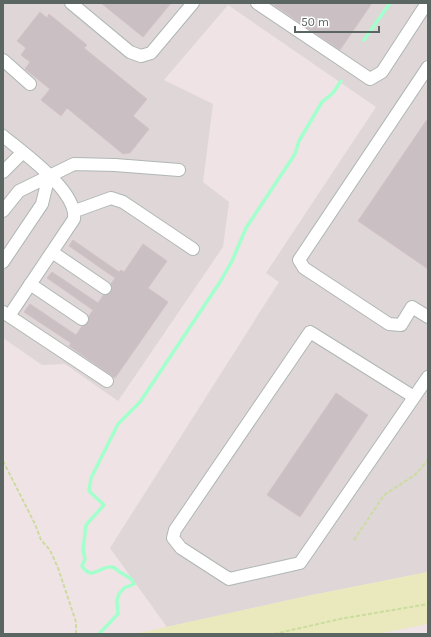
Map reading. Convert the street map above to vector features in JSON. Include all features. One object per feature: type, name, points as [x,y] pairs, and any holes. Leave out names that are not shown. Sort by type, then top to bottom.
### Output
[{"type":"street","points":[[72,3],[130,52],[141,56],[151,53],[193,3]]},
{"type":"street","points":[[257,3],[370,79],[382,72],[427,3]]},
{"type":"street","points":[[3,60],[30,84]]},
{"type":"street","points":[[428,67],[299,260],[304,268],[389,324],[401,325],[412,307],[428,317]]},
{"type":"street","points":[[3,136],[49,175],[67,197],[75,211],[74,219],[52,252],[30,284],[6,314],[107,381]]},
{"type":"street","points":[[3,172],[23,152]]},
{"type":"street","points":[[3,211],[19,191],[74,164],[115,164],[179,170]]},
{"type":"street","points":[[3,262],[42,204],[49,175]]},
{"type":"street","points":[[75,211],[111,198],[123,202],[194,249]]},
{"type":"street","points":[[52,252],[105,288]]},
{"type":"street","points":[[30,284],[82,319]]},
{"type":"street","points":[[414,397],[310,332],[175,530],[173,538],[181,548],[229,579],[300,563],[428,377]]},
{"type":"path","points":[[354,540],[384,495],[415,475],[428,460]]},
{"type":"path","points":[[3,461],[35,524],[41,540],[50,550],[76,622],[76,634]]},
{"type":"path","points":[[274,634],[428,604]]},
{"type":"shaded area","points":[[3,3],[428,3],[428,572],[307,596],[167,627],[110,548],[279,282],[266,273],[376,107],[228,5],[164,80],[213,104],[203,182],[229,202],[223,247],[118,401],[65,364],[42,365],[3,338]]},
{"type":"green space","points":[[428,572],[428,624],[377,634],[134,634],[307,596]]},
{"type":"building","points":[[101,3],[171,3],[143,37]]},
{"type":"building","points":[[271,3],[372,3],[340,50]]},
{"type":"building","points":[[40,12],[47,18],[49,14],[87,45],[84,48],[147,99],[133,116],[149,129],[130,153],[123,154],[67,108],[61,116],[41,100],[50,89],[25,69],[30,62],[21,55],[26,48],[17,41]]},
{"type":"building","points":[[428,118],[428,269],[358,221]]},
{"type":"building","points":[[73,240],[119,272],[121,270],[124,272],[143,244],[167,261],[148,288],[168,302],[115,378],[69,346],[71,343],[24,312],[30,304],[76,335],[93,310],[47,278],[52,272],[98,303],[115,278],[69,246]]},
{"type":"building","points":[[336,393],[368,415],[300,517],[267,495]]},
{"type":"waterway","points":[[364,40],[390,3]]},
{"type":"waterway","points":[[99,634],[118,614],[117,600],[119,594],[124,588],[134,584],[130,578],[115,568],[108,567],[97,572],[89,573],[82,566],[85,559],[83,550],[86,525],[104,505],[89,491],[91,478],[118,424],[140,402],[220,282],[232,261],[246,228],[295,154],[299,141],[322,102],[333,93],[341,81]]}]
